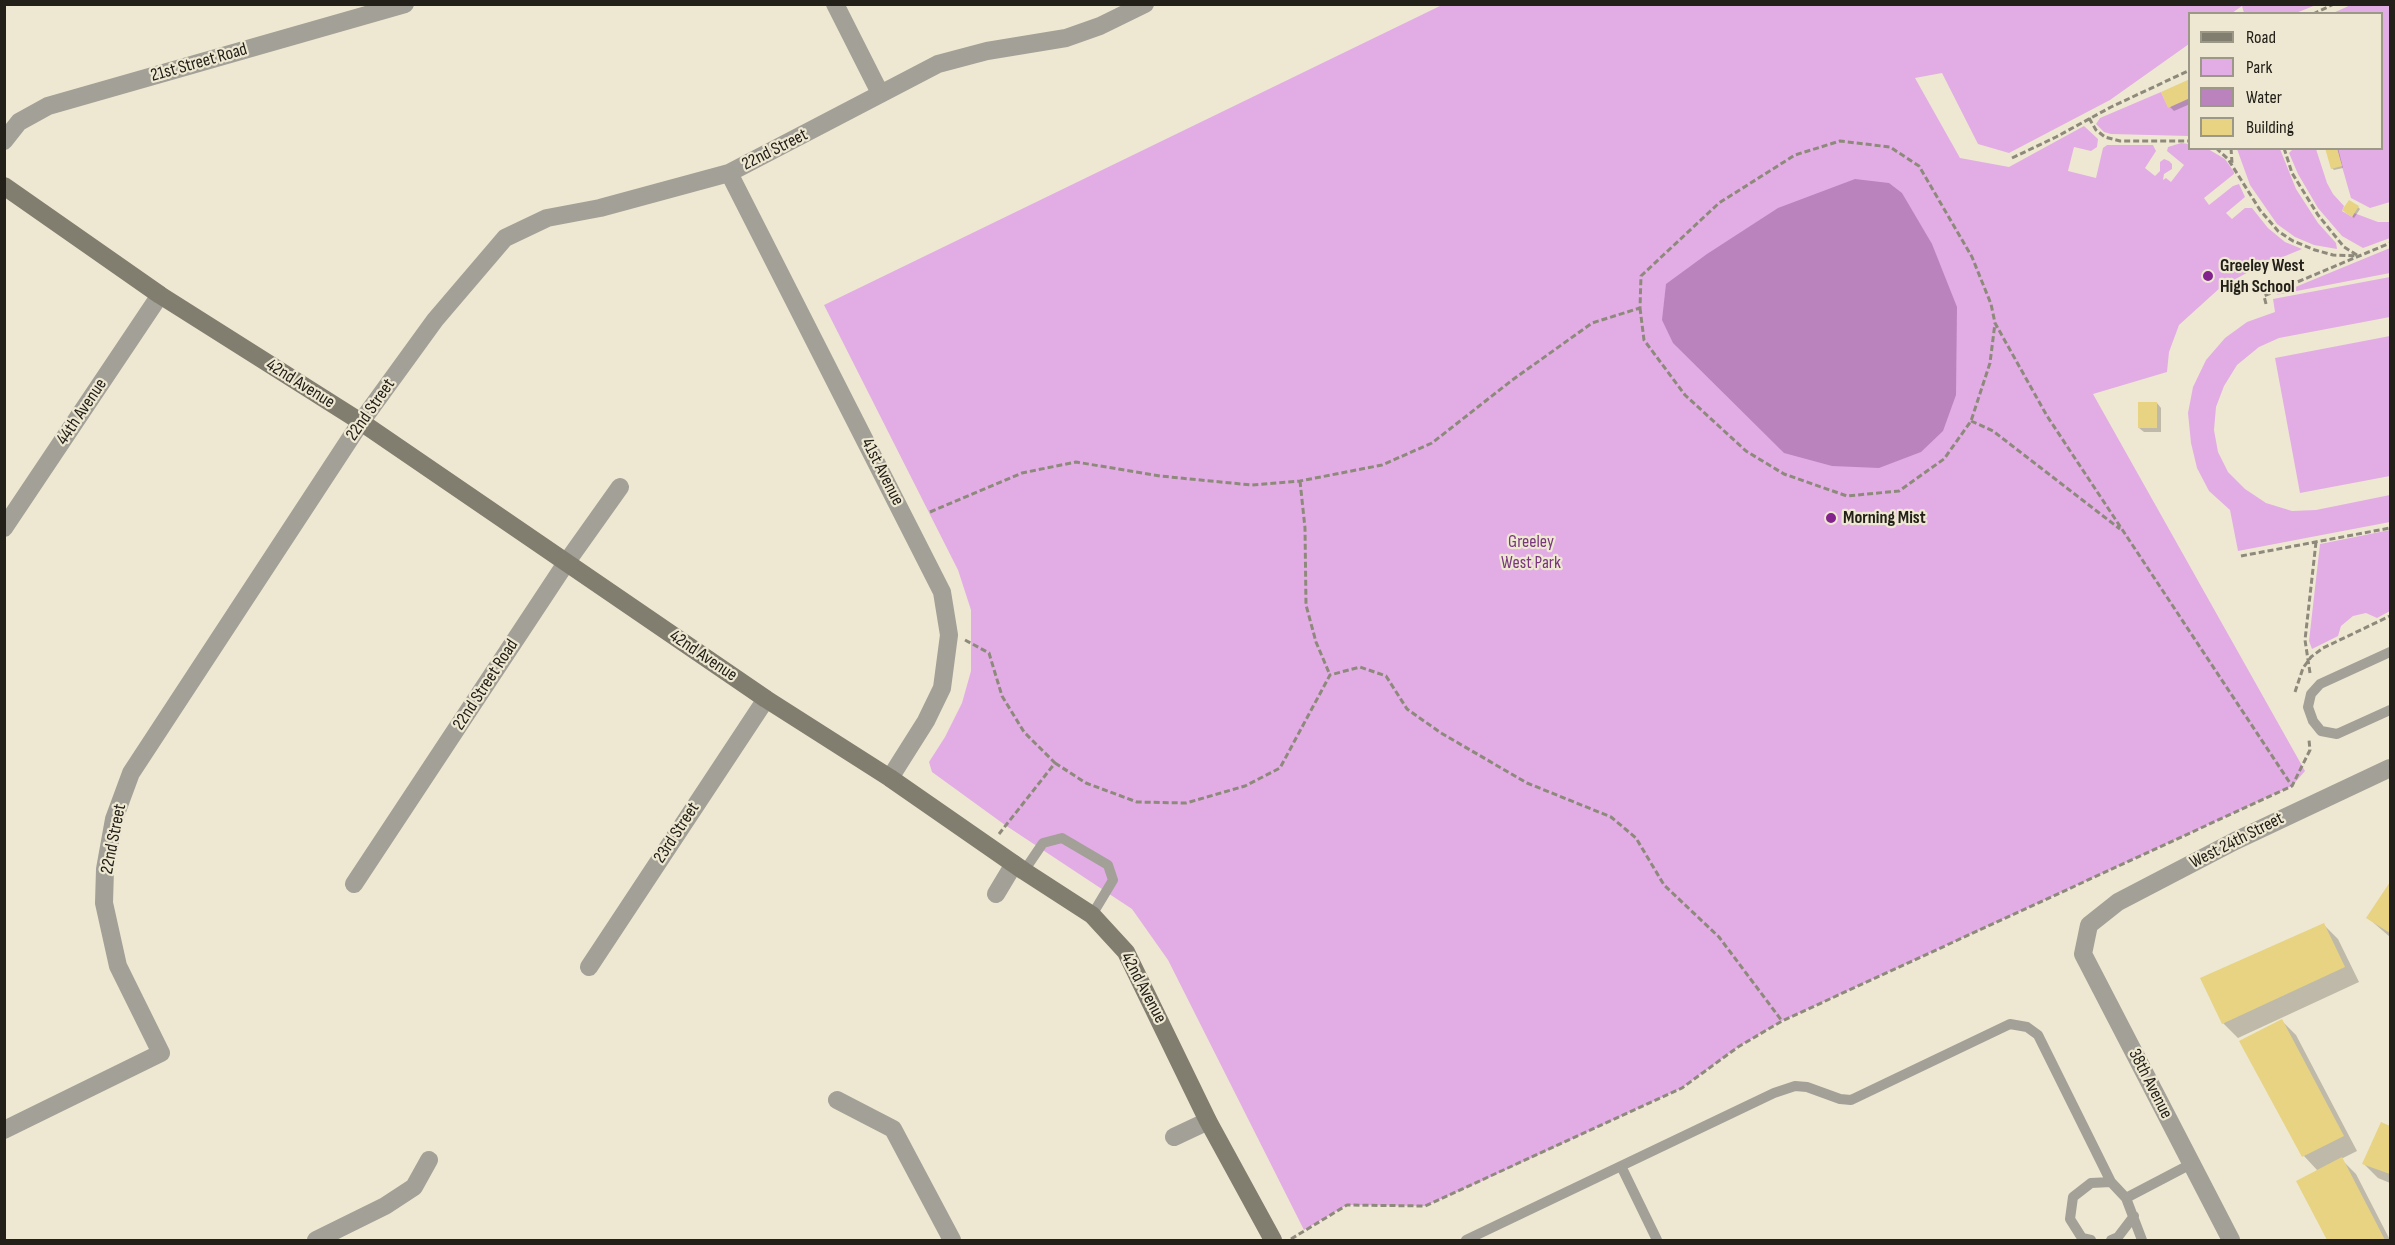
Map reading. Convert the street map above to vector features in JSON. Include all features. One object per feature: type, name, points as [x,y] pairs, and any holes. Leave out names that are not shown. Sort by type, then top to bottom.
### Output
[{"type":"street","name":"21st Street Road","points":[[4,141],[19,122],[48,106],[405,4]]},
{"type":"street","points":[[835,4],[880,93]]},
{"type":"street","name":"22nd Street","points":[[4,1130],[161,1053],[118,966],[105,903],[105,869],[114,819],[131,773],[361,422],[435,320],[505,238],[547,218],[600,208],[729,173],[938,64],[987,51],[1066,38],[1100,26],[1145,4]]},
{"type":"street","name":"41st Avenue","points":[[729,173],[942,592],[949,635],[942,688],[926,721],[890,778]]},
{"type":"street","name":"42nd Avenue","points":[[4,186],[160,296],[361,422],[766,699],[890,778],[1019,868],[1092,915],[1126,952],[1208,1121],[1273,1240]]},
{"type":"street","name":"44th Avenue","points":[[4,528],[160,296]]},
{"type":"street","name":"22nd Street Road","points":[[354,884],[566,563],[620,487]]},
{"type":"street","name":"23rd Street","points":[[589,967],[766,699]]},
{"type":"street","name":"West 24th Street","points":[[2089,925],[2118,902],[2235,841],[2391,768]]},
{"type":"street","points":[[996,894],[1019,868]]},
{"type":"street","name":"38th Avenue","points":[[2089,925],[2083,954],[2231,1240]]},
{"type":"street","points":[[837,1100],[892,1129],[952,1240]]},
{"type":"street","points":[[1174,1137],[1208,1121]]},
{"type":"street","points":[[316,1240],[386,1206],[414,1187],[429,1160]]},
{"type":"lane","points":[[2391,652],[2337,676],[2315,689],[2311,693],[2307,707],[2313,721],[2321,731],[2337,734],[2391,711]]},
{"type":"lane","points":[[1019,868],[1043,843],[1062,838],[1108,865],[1113,880],[1092,915]]},
{"type":"lane","points":[[1466,1240],[1774,1093],[1795,1086],[1807,1087],[1840,1099],[1851,1100],[2010,1024],[2027,1027],[2038,1035],[2111,1182],[2126,1198],[2142,1240]]},
{"type":"lane","points":[[2126,1198],[2191,1164]]},
{"type":"lane","points":[[1621,1166],[1657,1240]]},
{"type":"lane","points":[[2091,1240],[2082,1238],[2070,1219],[2073,1197],[2091,1183],[2111,1182]]},
{"type":"lane","points":[[2110,1240],[2118,1237],[2134,1216]]},
{"type":"path","points":[[2317,12],[2334,4]]},
{"type":"path","points":[[2012,159],[2089,118],[2188,71]]},
{"type":"path","points":[[2089,118],[2096,130],[2105,137],[2120,141],[2188,141]]},
{"type":"path","points":[[1289,1240],[1347,1205],[1425,1206],[1484,1180],[1682,1088],[1738,1047],[1782,1021],[2292,786],[2047,416],[1995,324],[1991,304],[1972,257],[1919,166],[1890,147],[1839,141],[1795,155],[1719,203],[1641,276],[1640,308],[1644,340],[1685,395],[1746,451],[1784,474],[1847,496],[1899,491],[1944,459],[1971,421],[1990,363],[1995,324]]},
{"type":"path","points":[[2218,150],[2232,165],[2260,210],[2278,231],[2293,241],[2315,250],[2333,255],[2358,256]]},
{"type":"path","points":[[2231,150],[2232,165]]},
{"type":"path","points":[[2285,150],[2292,173],[2318,215],[2344,247],[2358,256]]},
{"type":"path","points":[[2266,304],[2265,296],[2391,243]]},
{"type":"path","points":[[930,512],[1022,472],[1076,462],[1160,476],[1251,485],[1300,481],[1382,465],[1432,443],[1511,381],[1592,323],[1640,308]]},
{"type":"path","points":[[1971,421],[1993,431],[2122,531]]},
{"type":"path","points":[[1300,481],[1305,528],[1306,605],[1316,642],[1330,675]]},
{"type":"path","points":[[2241,556],[2391,528]]},
{"type":"path","points":[[2315,689],[2307,663],[2305,640],[2316,542]]},
{"type":"path","points":[[949,635],[972,643],[989,653],[1002,696],[1024,732],[1055,763],[1086,783],[1137,802],[1186,802],[1245,786],[1280,768],[1330,675],[1360,667],[1386,676],[1407,709],[1441,733],[1527,783],[1611,817],[1636,838],[1664,885],[1719,937],[1782,1021]]},
{"type":"path","points":[[989,847],[1055,763]]},
{"type":"green space","points":[[2353,4],[2390,5],[2390,202],[2370,208],[2351,198],[2337,150],[2383,150],[2383,12],[2335,12]]},
{"type":"green space","name":"Greeley West Park","points":[[1442,5],[2316,5],[2298,12],[2244,12],[2242,6],[2233,12],[2188,12],[2188,45],[2110,100],[2009,153],[1978,144],[1942,73],[1915,78],[1960,158],[2009,167],[2084,126],[2098,139],[2097,147],[2091,151],[2074,147],[2068,171],[2096,178],[2103,148],[2107,145],[2153,145],[2156,151],[2145,168],[2155,176],[2160,171],[2160,162],[2164,159],[2169,161],[2172,169],[2164,174],[2163,180],[2166,178],[2171,182],[2184,165],[2167,151],[2168,147],[2181,143],[2188,144],[2188,150],[2210,150],[2225,159],[2234,172],[2204,198],[2209,205],[2233,186],[2239,184],[2245,197],[2226,213],[2232,219],[2245,208],[2252,208],[2268,228],[2285,242],[2302,249],[2254,269],[2221,287],[2179,325],[2169,352],[2167,372],[2093,394],[2305,771],[2292,786],[1782,1021],[1738,1047],[1682,1088],[1484,1180],[1425,1206],[1347,1205],[1304,1230],[1168,960],[1132,909],[1005,825],[932,772],[929,762],[962,703],[971,671],[971,610],[958,570],[824,305]]},
{"type":"green space","points":[[2161,92],[2168,107],[2188,98],[2188,136],[2111,134],[2104,132],[2096,124],[2100,118]]},
{"type":"green space","points":[[2237,150],[2280,150],[2296,189],[2318,223],[2336,243],[2337,249],[2314,245],[2295,237],[2277,224],[2250,185]]},
{"type":"green space","points":[[2292,150],[2316,150],[2327,183],[2344,206],[2342,211],[2352,217],[2354,213],[2378,222],[2390,222],[2390,238],[2363,248],[2342,236],[2318,208],[2298,174],[2289,153]]},
{"type":"green space","points":[[2390,248],[2390,273],[2276,295]]},
{"type":"green space","points":[[2390,277],[2390,317],[2279,338],[2259,347],[2237,365],[2224,386],[2216,407],[2214,430],[2218,452],[2228,472],[2245,489],[2266,503],[2292,511],[2316,510],[2390,495],[2390,522],[2238,551],[2230,510],[2209,491],[2197,468],[2191,443],[2188,413],[2193,387],[2206,360],[2225,338],[2247,322],[2275,312],[2273,299]]},
{"type":"green space","points":[[2390,336],[2390,476],[2300,493],[2275,358]]},
{"type":"green space","points":[[2390,530],[2390,611],[2377,618],[2366,613],[2353,616],[2341,626],[2338,636],[2312,649],[2309,641],[2320,544]]},
{"type":"water","points":[[1855,179],[1889,183],[1902,193],[1932,244],[1957,307],[1956,395],[1943,431],[1921,452],[1879,468],[1832,466],[1784,453],[1673,343],[1662,320],[1666,284],[1707,254],[1778,208]]},
{"type":"building","points":[[2188,80],[2188,99],[2168,108],[2161,92]]},
{"type":"building","points":[[2326,150],[2338,150],[2342,166],[2331,169]]},
{"type":"building","points":[[2349,200],[2359,206],[2352,217],[2342,210]]},
{"type":"building","points":[[2138,402],[2157,402],[2157,428],[2138,428]]},
{"type":"building","points":[[2390,882],[2390,933],[2366,918]]},
{"type":"building","points":[[2324,923],[2345,967],[2222,1024],[2200,978]]},
{"type":"building","points":[[2282,1019],[2344,1136],[2302,1157],[2239,1041]]},
{"type":"building","points":[[2381,1122],[2390,1126],[2390,1174],[2362,1164]]},
{"type":"building","points":[[2342,1157],[2385,1240],[2327,1240],[2296,1181]]},
{"type":"place","name":"Greeley West High School","points":[[2208,276]]},
{"type":"place","name":"Morning Mist","points":[[1831,518]]}]
